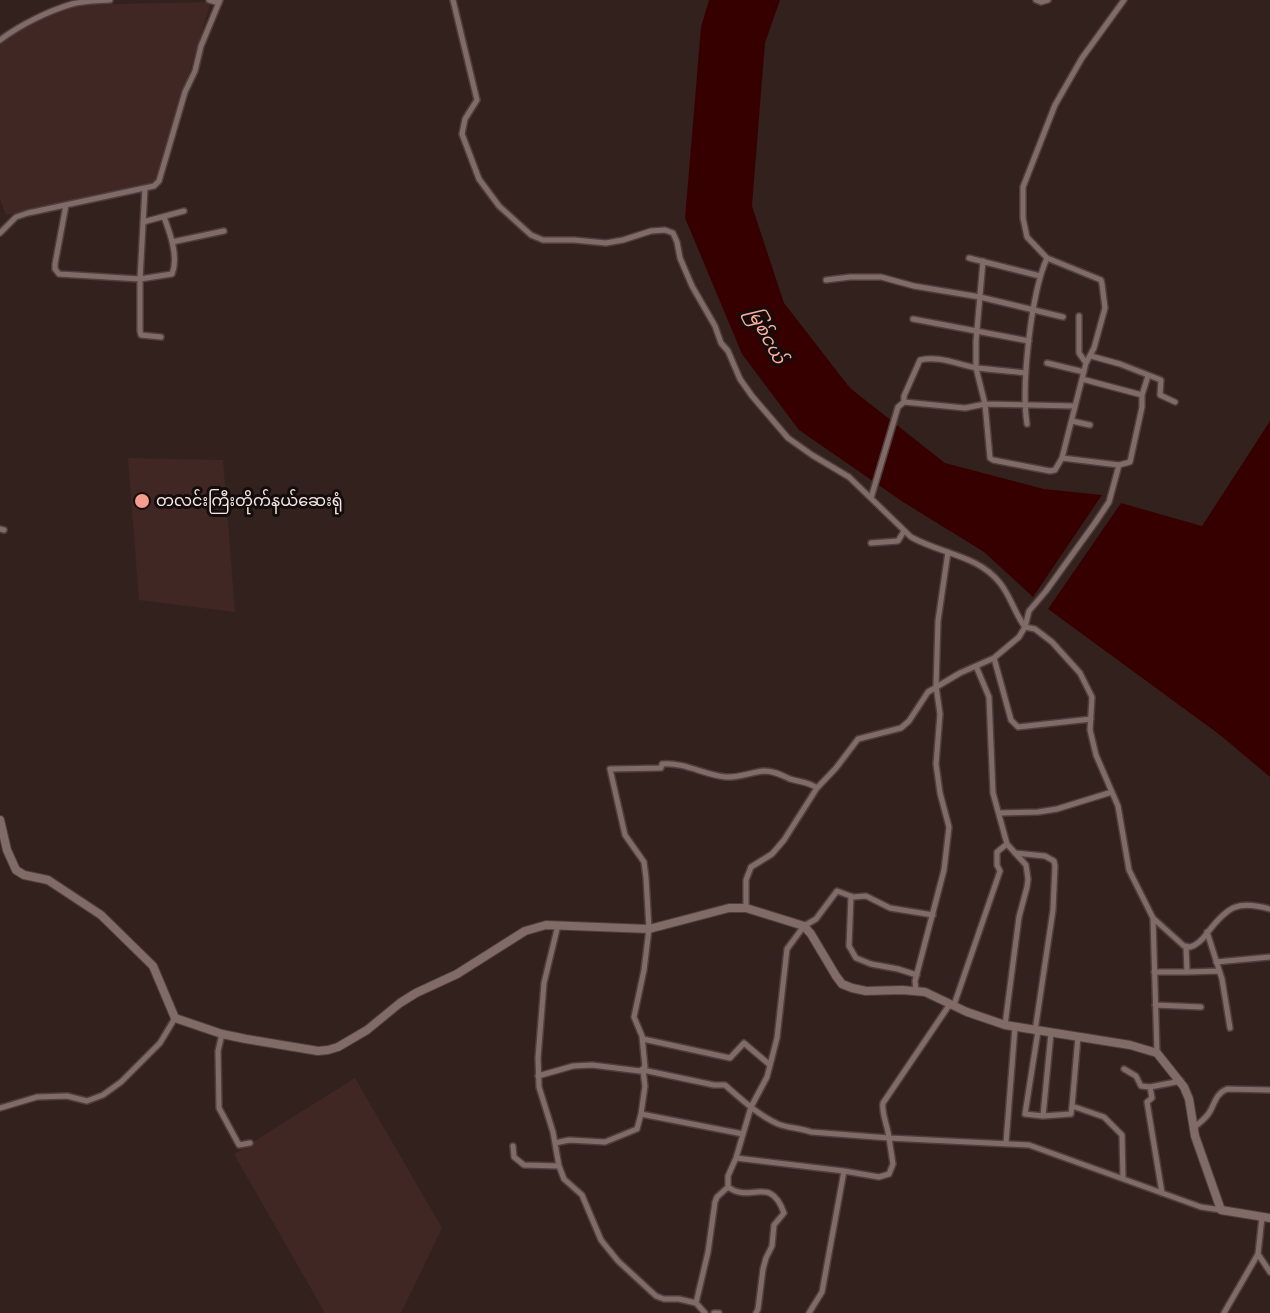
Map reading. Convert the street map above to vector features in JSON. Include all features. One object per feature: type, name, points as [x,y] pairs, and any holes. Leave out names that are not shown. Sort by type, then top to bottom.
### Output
[{"type":"street","points":[[55,0],[58,9]]},
{"type":"street","points":[[0,40],[58,9],[86,2],[110,0]]},
{"type":"street","points":[[0,233],[20,216],[154,186],[159,181],[185,92],[195,71],[201,45],[220,1],[209,0]]},
{"type":"street","points":[[453,0],[477,100],[465,119],[462,134],[479,179],[499,206],[531,235],[543,240],[606,243],[651,231],[664,230],[672,233],[692,286],[715,326],[721,343],[728,351],[740,379],[788,438],[849,477],[904,531],[920,543],[969,559],[992,574],[1001,584],[1025,627],[1043,634],[1080,673],[1092,697],[1092,743],[1121,816],[1129,870],[1153,918],[1186,946],[1194,946],[1221,914],[1237,905],[1249,904],[1270,909]]},
{"type":"street","points":[[1036,0],[1041,2],[1048,0]]},
{"type":"street","points":[[983,261],[976,368],[985,404],[991,459],[1050,471],[1055,470],[1062,458],[1086,363],[1091,356],[1105,308],[1105,300],[1101,280],[1047,258],[1027,237],[1023,218],[1023,187],[1055,105],[1082,58],[1124,0]]},
{"type":"street","points":[[145,188],[140,279],[140,334],[161,337]]},
{"type":"street","points":[[66,205],[55,264],[56,272],[59,274],[140,279],[172,274],[175,268],[172,242],[164,217]]},
{"type":"street","points":[[143,222],[184,211]]},
{"type":"street","points":[[172,242],[224,231]]},
{"type":"street","points":[[969,258],[1040,276]]},
{"type":"street","points":[[1027,424],[1024,405],[1029,341],[1040,276],[1047,258]]},
{"type":"street","points":[[826,280],[875,276],[914,286],[980,297],[1063,317]]},
{"type":"street","points":[[1079,316],[1079,353],[1086,363]]},
{"type":"street","points":[[913,319],[1029,341]]},
{"type":"street","points":[[1091,356],[1120,364],[1161,380],[1160,395],[1175,402]]},
{"type":"street","points":[[871,498],[898,408],[904,402],[904,396],[920,360],[932,359],[976,368],[1026,373]]},
{"type":"street","points":[[1047,363],[1142,395]]},
{"type":"street","points":[[1062,458],[1119,465],[1130,462],[1142,407],[1142,395],[1148,375]]},
{"type":"street","points":[[904,402],[965,408],[985,404],[1075,406]]},
{"type":"street","points":[[1072,421],[1090,425]]},
{"type":"street","points":[[746,908],[746,880],[751,867],[772,854],[784,840],[817,788],[836,768],[858,738],[902,728],[928,692],[994,658],[1019,637],[1025,627],[1029,611],[1046,591],[1108,502],[1119,465]]},
{"type":"street","points":[[871,543],[898,541],[904,531]]},
{"type":"street","points":[[916,991],[914,986],[944,870],[950,827],[940,793],[936,764],[940,714],[936,686],[938,621],[948,552]]},
{"type":"street","points":[[994,658],[1011,720],[1015,726],[1091,720]]},
{"type":"street","points":[[976,666],[989,697],[993,794],[1007,843],[1026,865],[1028,872],[1027,887],[1019,917],[1005,1025]]},
{"type":"street","points":[[555,1143],[569,1140],[605,1142],[637,1129],[641,1114],[645,1086],[643,1039],[634,1017],[644,970],[649,929],[644,862],[626,835],[610,769],[661,768],[662,764],[675,763],[710,774],[729,777],[763,771],[777,772],[817,788]]},
{"type":"street","points":[[999,813],[1057,809],[1112,792]]},
{"type":"street","points":[[0,820],[7,850],[16,870],[24,875],[48,880],[101,915],[113,926],[153,966],[175,1018],[222,1034],[318,1051],[338,1047],[367,1030],[416,993],[457,974],[525,932],[546,925],[649,929],[729,908],[746,908],[804,926],[842,984],[866,991],[925,992],[1005,1025],[1130,1045],[1157,1053],[1181,1081],[1189,1099],[1194,1128],[1221,1210]]},
{"type":"street","points":[[736,1158],[879,1177],[889,1174],[893,1164],[886,1118],[882,1109],[883,1103],[952,1004],[1000,870],[997,865],[998,852],[1007,843]]},
{"type":"street","points":[[1015,853],[1045,856],[1054,861],[1055,866],[1053,910],[1025,1114],[1043,1116],[1071,1114],[1078,1037]]},
{"type":"street","points":[[696,1303],[708,1252],[715,1202],[728,1187],[728,1176],[736,1158],[751,1107],[767,1077],[779,1029],[787,949],[804,926],[816,919],[837,891],[851,896],[862,895],[890,908],[933,915]]},
{"type":"street","points":[[851,896],[849,946],[856,958],[917,975]]},
{"type":"street","points":[[1153,918],[1157,1053]]},
{"type":"street","points":[[558,925],[544,983],[538,1047],[538,1076],[559,1166],[564,1179],[582,1196],[601,1240],[618,1261],[656,1296],[696,1303],[705,1313]]},
{"type":"street","points":[[1207,932],[1219,971],[1230,1028]]},
{"type":"street","points":[[1186,946],[1187,972]]},
{"type":"street","points":[[1216,962],[1270,957]]},
{"type":"street","points":[[1154,972],[1219,971]]},
{"type":"street","points":[[1155,1005],[1201,1006]]},
{"type":"street","points":[[0,1108],[37,1097],[68,1096],[87,1101],[103,1095],[121,1082],[160,1043],[175,1018]]},
{"type":"street","points":[[1006,1143],[1015,1027]]},
{"type":"street","points":[[1043,1116],[1051,1033]]},
{"type":"street","points":[[222,1034],[218,1051],[219,1108],[239,1145],[250,1143]]},
{"type":"street","points":[[643,1039],[730,1058],[744,1043],[770,1065]]},
{"type":"street","points":[[538,1076],[573,1066],[644,1070],[714,1085],[724,1085],[751,1107],[782,1125],[799,1127],[811,1132],[1029,1145],[1200,1207],[1266,1217],[1258,1254],[1224,1313]]},
{"type":"street","points":[[1124,1069],[1136,1076],[1141,1086],[1150,1087],[1181,1081]]},
{"type":"street","points":[[1150,1087],[1152,1098],[1147,1102],[1162,1193]]},
{"type":"street","points":[[1194,1128],[1209,1113],[1222,1091],[1227,1089],[1270,1090]]},
{"type":"street","points":[[1072,1106],[1104,1117],[1122,1135],[1123,1179]]},
{"type":"street","points":[[641,1114],[743,1134]]},
{"type":"street","points":[[513,1146],[514,1157],[524,1165],[559,1166]]},
{"type":"street","points":[[809,1313],[822,1292],[844,1171]]},
{"type":"street","points":[[728,1187],[735,1193],[744,1194],[762,1190],[769,1193],[778,1200],[784,1213],[774,1225],[772,1246],[765,1258],[756,1313]]},
{"type":"street","points":[[1258,1254],[1270,1272]]},
{"type":"shaded area","points":[[211,2],[156,182],[6,215],[0,199],[0,43],[17,30],[75,5]]},
{"type":"shaded area","points":[[128,458],[223,460],[235,612],[139,600]]},
{"type":"shaded area","points":[[355,1078],[442,1228],[401,1313],[325,1313],[234,1154]]},
{"type":"water","name":"မြစ်ငယ်","points":[[709,0],[780,0],[765,43],[752,206],[784,303],[850,388],[945,463],[1044,489],[1102,495],[1033,597],[984,552],[903,502],[799,430],[742,354],[685,218],[701,27]]},
{"type":"water","points":[[1270,421],[1270,777],[1220,735],[1048,609],[1121,503],[1202,526]]},
{"type":"place","name":"တလင်းကြီးတိုက်နယ်ဆေးရုံ","points":[[142,501]]}]
